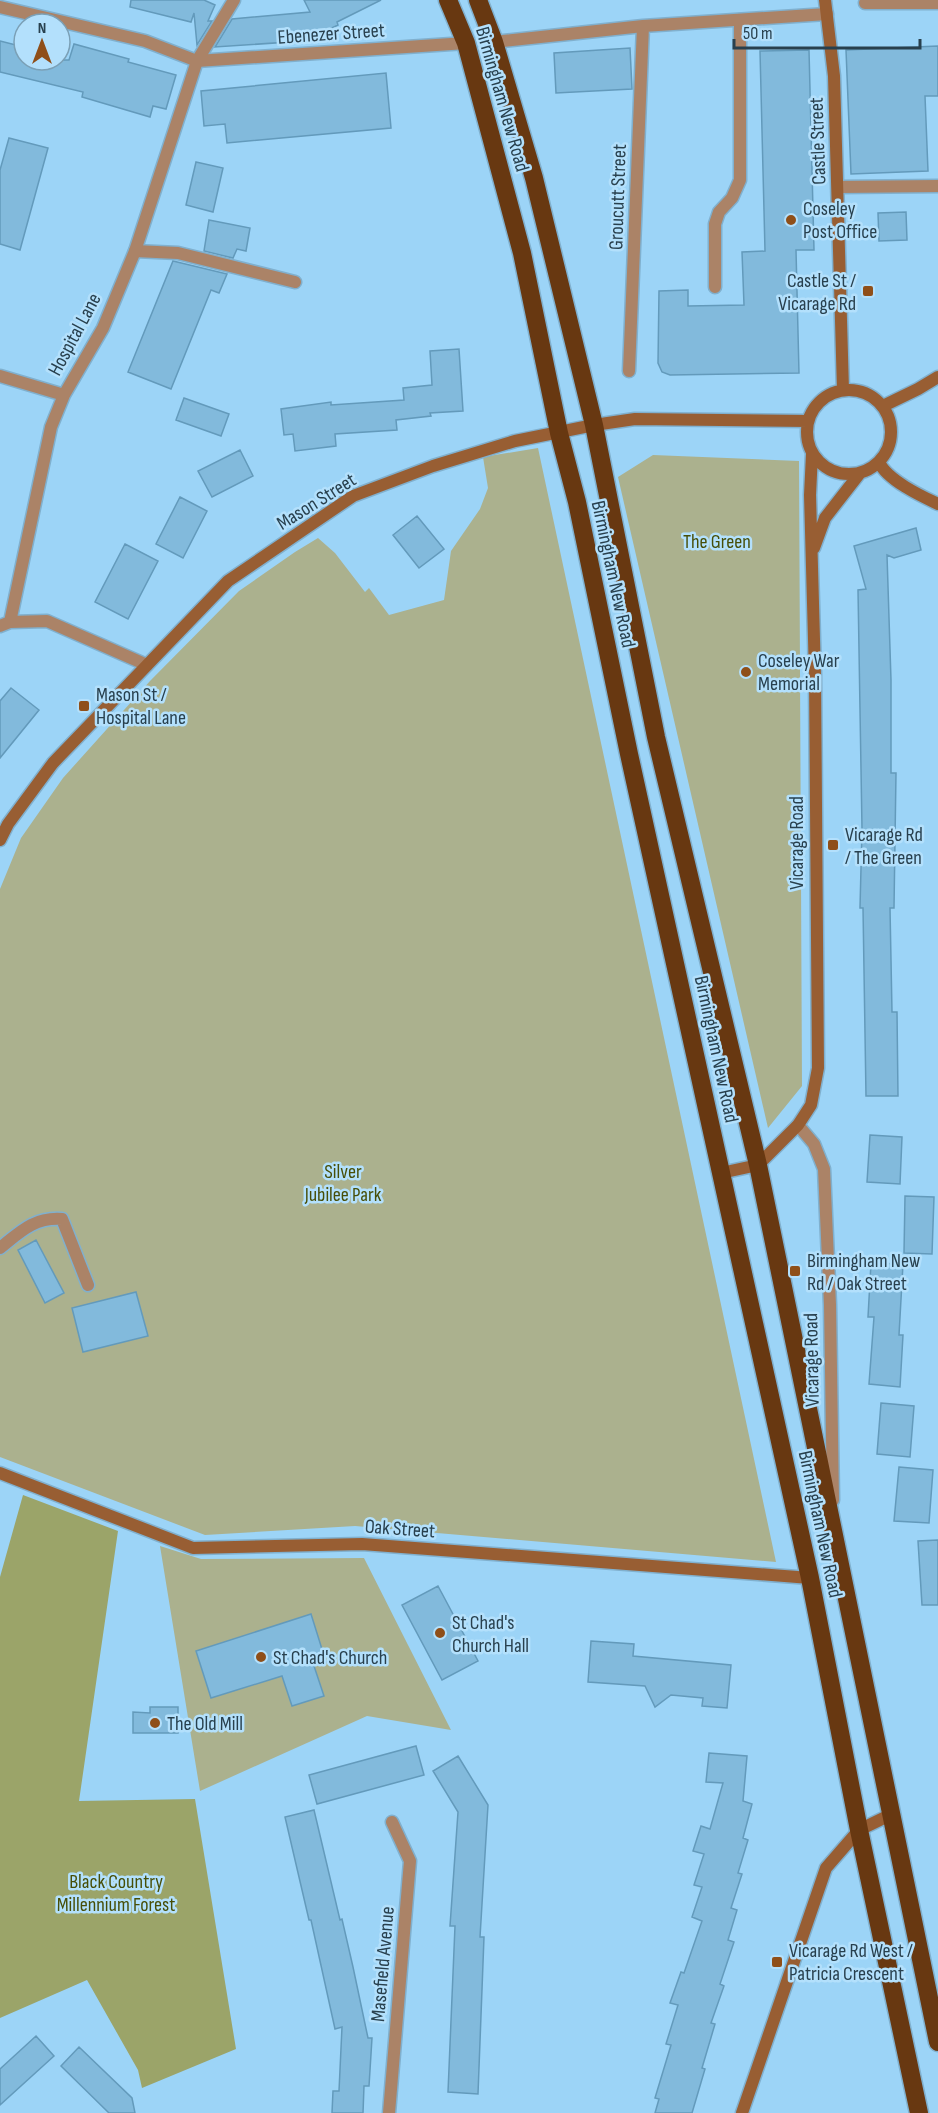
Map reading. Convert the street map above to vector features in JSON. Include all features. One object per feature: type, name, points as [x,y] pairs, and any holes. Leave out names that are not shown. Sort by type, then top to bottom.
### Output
[{"type":"highway","name":"Birmingham New Road","points":[[448,0],[466,43],[522,253],[559,433],[577,502],[629,753],[810,1578],[859,1830],[919,2113]]},
{"type":"highway","name":"Birmingham New Road","points":[[478,0],[494,42],[552,246],[594,425],[656,736],[758,1165],[938,2042]]},
{"type":"main road","name":"Castle Street","points":[[825,0],[834,76],[843,390]]},
{"type":"main road","points":[[883,406],[918,389],[938,376]]},
{"type":"main road","points":[[843,390],[864,392],[874,398],[883,406],[889,418],[891,432],[890,444],[879,462],[860,473],[850,475],[826,468],[813,454],[806,430],[813,409],[821,399],[843,390]]},
{"type":"main road","name":"Mason Street","points":[[0,840],[8,824],[53,764],[228,581],[353,496],[443,462],[514,441],[594,425],[635,419],[808,421]]},
{"type":"main road","name":"Vicarage Road","points":[[758,1165],[798,1125],[812,1105],[818,1068],[810,495],[813,454]]},
{"type":"main road","points":[[879,462],[880,466],[891,476],[938,504]]},
{"type":"main road","name":"Vicarage Road","points":[[811,557],[825,518],[860,473]]},
{"type":"main road","points":[[721,1173],[758,1165]]},
{"type":"main road","name":"Oak Street","points":[[0,1473],[193,1548],[362,1544],[810,1578]]},
{"type":"main road","points":[[742,2113],[826,1868],[859,1830],[892,1814]]},
{"type":"street","name":"Hospital Lane","points":[[5,624],[51,427],[64,395],[103,328],[135,251],[197,61],[234,0]]},
{"type":"street","points":[[865,3],[938,3]]},
{"type":"street","points":[[0,7],[145,41],[197,61]]},
{"type":"street","points":[[494,42],[644,26],[827,14]]},
{"type":"street","points":[[715,287],[715,224],[719,212],[732,198],[740,180],[740,20]]},
{"type":"street","name":"Groucutt Street","points":[[629,371],[644,26]]},
{"type":"street","name":"Ebenezer Street","points":[[197,61],[466,43]]},
{"type":"street","points":[[838,187],[938,186]]},
{"type":"street","points":[[135,251],[177,253],[295,282]]},
{"type":"street","points":[[0,376],[64,395]]},
{"type":"street","points":[[5,624],[47,621],[147,665]]},
{"type":"street","name":"Vicarage Road","points":[[798,1125],[814,1144],[824,1169],[830,1305],[833,1530]]},
{"type":"street","points":[[0,1248],[27,1226],[48,1218],[62,1219],[88,1285]]},
{"type":"street","name":"Masefield Avenue","points":[[389,2113],[410,1862],[392,1822]]},
{"type":"green space","name":"Silver Jubilee Park","points":[[538,448],[776,1562],[355,1526],[205,1535],[0,1457],[0,889],[21,838],[63,778],[150,681],[239,591],[318,538],[335,553],[365,592],[369,588],[389,615],[444,600],[451,551],[480,509],[488,488],[483,457]]},
{"type":"green space","name":"The Green","points":[[653,455],[799,461],[802,1086],[768,1128],[618,477]]},
{"type":"green space","name":"Black Country Millennium Forest","points":[[23,1495],[118,1531],[79,1801],[195,1799],[236,2049],[142,2088],[138,2070],[87,1980],[0,2018],[0,1577]]},
{"type":"green space","points":[[160,1546],[201,1559],[364,1558],[451,1730],[367,1716],[200,1791]]},
{"type":"building","points":[[131,0],[204,0],[215,5],[208,21],[212,21],[197,45],[194,13],[191,22],[130,7]]},
{"type":"building","points":[[304,0],[381,0],[337,22],[338,25],[317,35],[319,40],[215,47],[232,19],[310,12]]},
{"type":"building","points":[[0,41],[12,44],[12,72],[72,72],[74,44],[176,75],[166,109],[153,106],[150,117],[82,97],[83,92],[0,72]]},
{"type":"building","points":[[938,46],[938,96],[925,96],[928,171],[851,174],[846,50]]},
{"type":"building","points":[[630,48],[632,89],[556,93],[554,53]]},
{"type":"building","points":[[809,50],[814,250],[796,250],[799,373],[670,375],[662,372],[658,363],[659,291],[688,290],[688,306],[744,305],[742,252],[765,251],[760,51]]},
{"type":"building","points":[[386,73],[391,128],[227,143],[225,124],[204,126],[201,91]]},
{"type":"building","points":[[9,138],[48,148],[20,250],[0,244],[0,170]]},
{"type":"building","points":[[196,162],[223,168],[213,212],[186,205]]},
{"type":"building","points":[[906,212],[907,240],[879,241],[878,213]]},
{"type":"building","points":[[209,220],[250,228],[246,251],[237,249],[233,258],[204,251]]},
{"type":"building","points":[[173,261],[227,274],[219,293],[211,290],[171,389],[128,372]]},
{"type":"building","points":[[459,349],[463,411],[430,413],[431,416],[396,420],[397,430],[335,434],[336,446],[295,451],[293,434],[284,435],[281,409],[331,402],[331,405],[404,400],[403,388],[432,385],[430,351]]},
{"type":"building","points":[[184,398],[229,414],[221,436],[176,420]]},
{"type":"building","points":[[240,450],[253,476],[212,497],[198,471]]},
{"type":"building","points":[[180,497],[207,511],[183,558],[156,544]]},
{"type":"building","points":[[417,516],[444,549],[419,568],[393,535]]},
{"type":"building","points":[[916,528],[921,550],[894,558],[887,555],[891,773],[896,773],[894,908],[890,908],[892,1012],[897,1012],[898,1096],[866,1096],[863,908],[860,908],[862,829],[858,590],[866,589],[854,546]]},
{"type":"building","points":[[125,544],[158,561],[128,619],[95,602]]},
{"type":"building","points":[[11,688],[39,710],[0,758],[0,701]]},
{"type":"building","points":[[870,1135],[902,1137],[900,1184],[867,1182]]},
{"type":"building","points":[[905,1196],[934,1197],[932,1254],[904,1253]]},
{"type":"building","points":[[36,1240],[64,1293],[45,1303],[18,1250]]},
{"type":"building","points":[[871,1263],[903,1264],[899,1335],[903,1335],[900,1387],[869,1384],[874,1317],[868,1317]]},
{"type":"building","points":[[136,1292],[148,1336],[83,1352],[72,1308]]},
{"type":"building","points":[[881,1403],[914,1406],[910,1457],[877,1454]]},
{"type":"building","points":[[899,1467],[933,1470],[929,1523],[894,1521]]},
{"type":"building","points":[[938,1540],[938,1605],[922,1605],[918,1541]]},
{"type":"building","name":"St Chad's Church Hall","points":[[438,1586],[478,1661],[442,1680],[402,1605]]},
{"type":"building","name":"St Chad's Church","points":[[311,1614],[326,1662],[314,1666],[324,1696],[292,1706],[282,1676],[211,1698],[196,1651]]},
{"type":"building","points":[[591,1641],[634,1644],[633,1656],[731,1665],[727,1708],[702,1706],[703,1698],[671,1695],[655,1707],[645,1686],[588,1682]]},
{"type":"building","name":"The Old Mill","points":[[150,1707],[178,1707],[178,1733],[133,1733],[133,1712],[150,1713]]},
{"type":"building","points":[[416,1746],[424,1775],[317,1804],[309,1775]]},
{"type":"building","points":[[709,1753],[747,1756],[743,1801],[752,1804],[743,1838],[748,1840],[738,1873],[742,1874],[731,1908],[737,1910],[728,1940],[734,1942],[720,1984],[724,1986],[711,2023],[715,2024],[692,2113],[655,2113],[659,2099],[655,2098],[671,2045],[666,2044],[678,2005],[670,2003],[681,1972],[684,1973],[702,1921],[692,1917],[702,1887],[694,1885],[704,1854],[693,1851],[701,1826],[710,1829],[723,1783],[706,1782]]},
{"type":"building","points":[[458,1756],[488,1805],[480,1937],[484,1937],[478,2094],[448,2092],[455,1926],[450,1926],[458,1812],[433,1771]]},
{"type":"building","points":[[314,1810],[340,1920],[342,1919],[368,2038],[372,2038],[369,2086],[364,2086],[363,2113],[332,2113],[333,2091],[339,2091],[342,2027],[335,2029],[285,1817]]},
{"type":"building","points":[[36,2036],[54,2056],[0,2105],[0,2069]]},
{"type":"building","points":[[79,2047],[132,2098],[135,2113],[109,2113],[61,2066]]},
{"type":"place","name":"Coseley Post Office","points":[[791,220]]},
{"type":"place","name":"Castle St / Vicarage Rd","points":[[868,291]]},
{"type":"place","name":"Coseley War Memorial","points":[[746,672]]},
{"type":"place","name":"Mason St / Hospital Lane","points":[[84,706]]},
{"type":"place","name":"Vicarage Rd / The Green","points":[[833,845]]},
{"type":"place","name":"Birmingham New Rd / Oak Street","points":[[795,1271]]},
{"type":"place","name":"St Chad's Church Hall","points":[[440,1633]]},
{"type":"place","name":"St Chad's Church","points":[[261,1657]]},
{"type":"place","name":"The Old Mill","points":[[155,1723]]},
{"type":"place","name":"Vicarage Rd West / Patricia Crescent","points":[[777,1962]]}]
